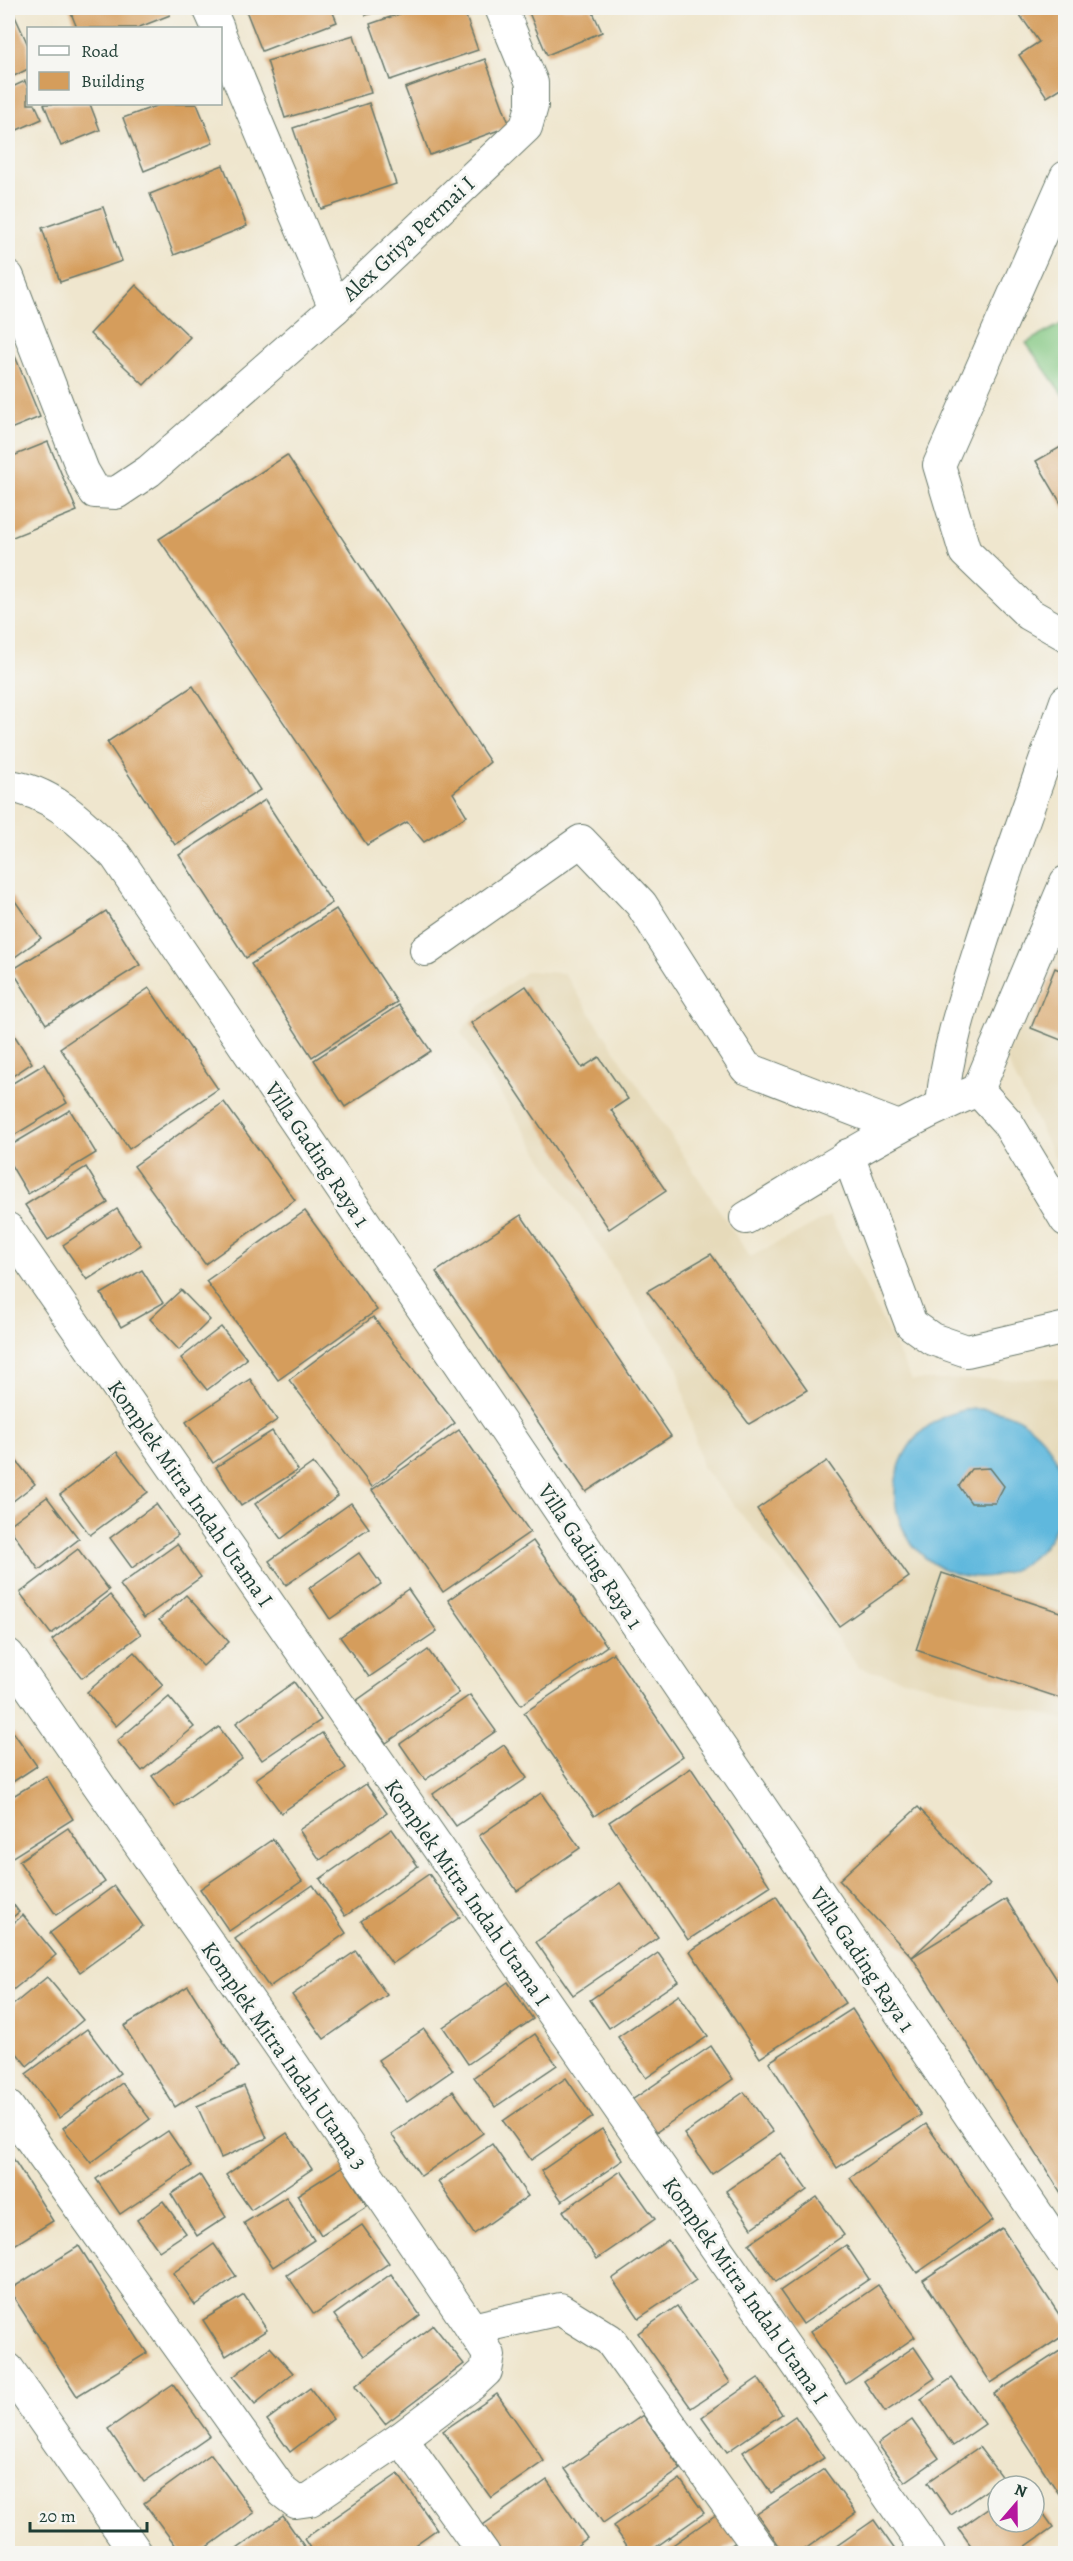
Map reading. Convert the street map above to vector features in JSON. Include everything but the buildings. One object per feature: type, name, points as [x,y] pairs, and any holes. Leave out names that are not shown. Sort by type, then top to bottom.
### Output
[{"type":"street","points":[[209,8],[218,27]]},
{"type":"street","name":"Alex Griya Permai I","points":[[222,40],[335,308],[526,127],[532,106],[532,83],[501,8]]},
{"type":"street","points":[[1065,177],[939,465],[965,552],[1029,614],[1065,634]]},
{"type":"street","points":[[8,277],[83,471],[95,492],[116,493],[149,471],[335,308]]},
{"type":"street","points":[[942,1105],[955,1028],[1065,701]]},
{"type":"street","name":"Villa Gading Raya 1","points":[[8,786],[17,787],[53,801],[81,822],[116,856],[1065,2257]]},
{"type":"street","points":[[426,950],[581,841],[641,904],[746,1068],[899,1127]]},
{"type":"street","points":[[746,1218],[848,1155],[942,1105],[978,1090],[1065,882]]},
{"type":"street","points":[[978,1090],[1008,1122],[1065,1220]]},
{"type":"street","points":[[848,1155],[911,1324],[932,1339],[967,1351],[1065,1328]]},
{"type":"street","name":"Komplek Mitra Indah Utama I","points":[[8,1229],[930,2553]]},
{"type":"street","name":"Komplek Mitra Indah Utama 3","points":[[8,1655],[294,2066],[472,2329],[489,2355],[486,2371],[401,2438],[310,2500],[296,2502],[283,2492],[8,2107]]},
{"type":"street","points":[[472,2329],[560,2309],[610,2340],[763,2553]]},
{"type":"street","points":[[8,2369],[137,2553]]},
{"type":"street","points":[[401,2438],[484,2553]]},
{"type":"shaded area","points":[[1065,924],[1065,1178],[1005,1057]]},
{"type":"shaded area","points":[[527,971],[564,973],[750,1257],[830,1216],[912,1380],[1065,1378],[1065,1720],[859,1668],[803,1589],[702,1467],[677,1366],[461,1033],[480,1005]]},
{"type":"green space","points":[[1065,322],[1065,398],[1026,343]]},
{"type":"water","points":[[979,1409],[1011,1416],[1025,1423],[1038,1434],[1049,1447],[1056,1461],[1063,1493],[1056,1525],[1049,1539],[1038,1552],[1025,1563],[1011,1570],[979,1577],[947,1570],[933,1563],[920,1552],[909,1539],[902,1525],[895,1493],[902,1461],[909,1447],[920,1434],[933,1423],[947,1416]]}]
